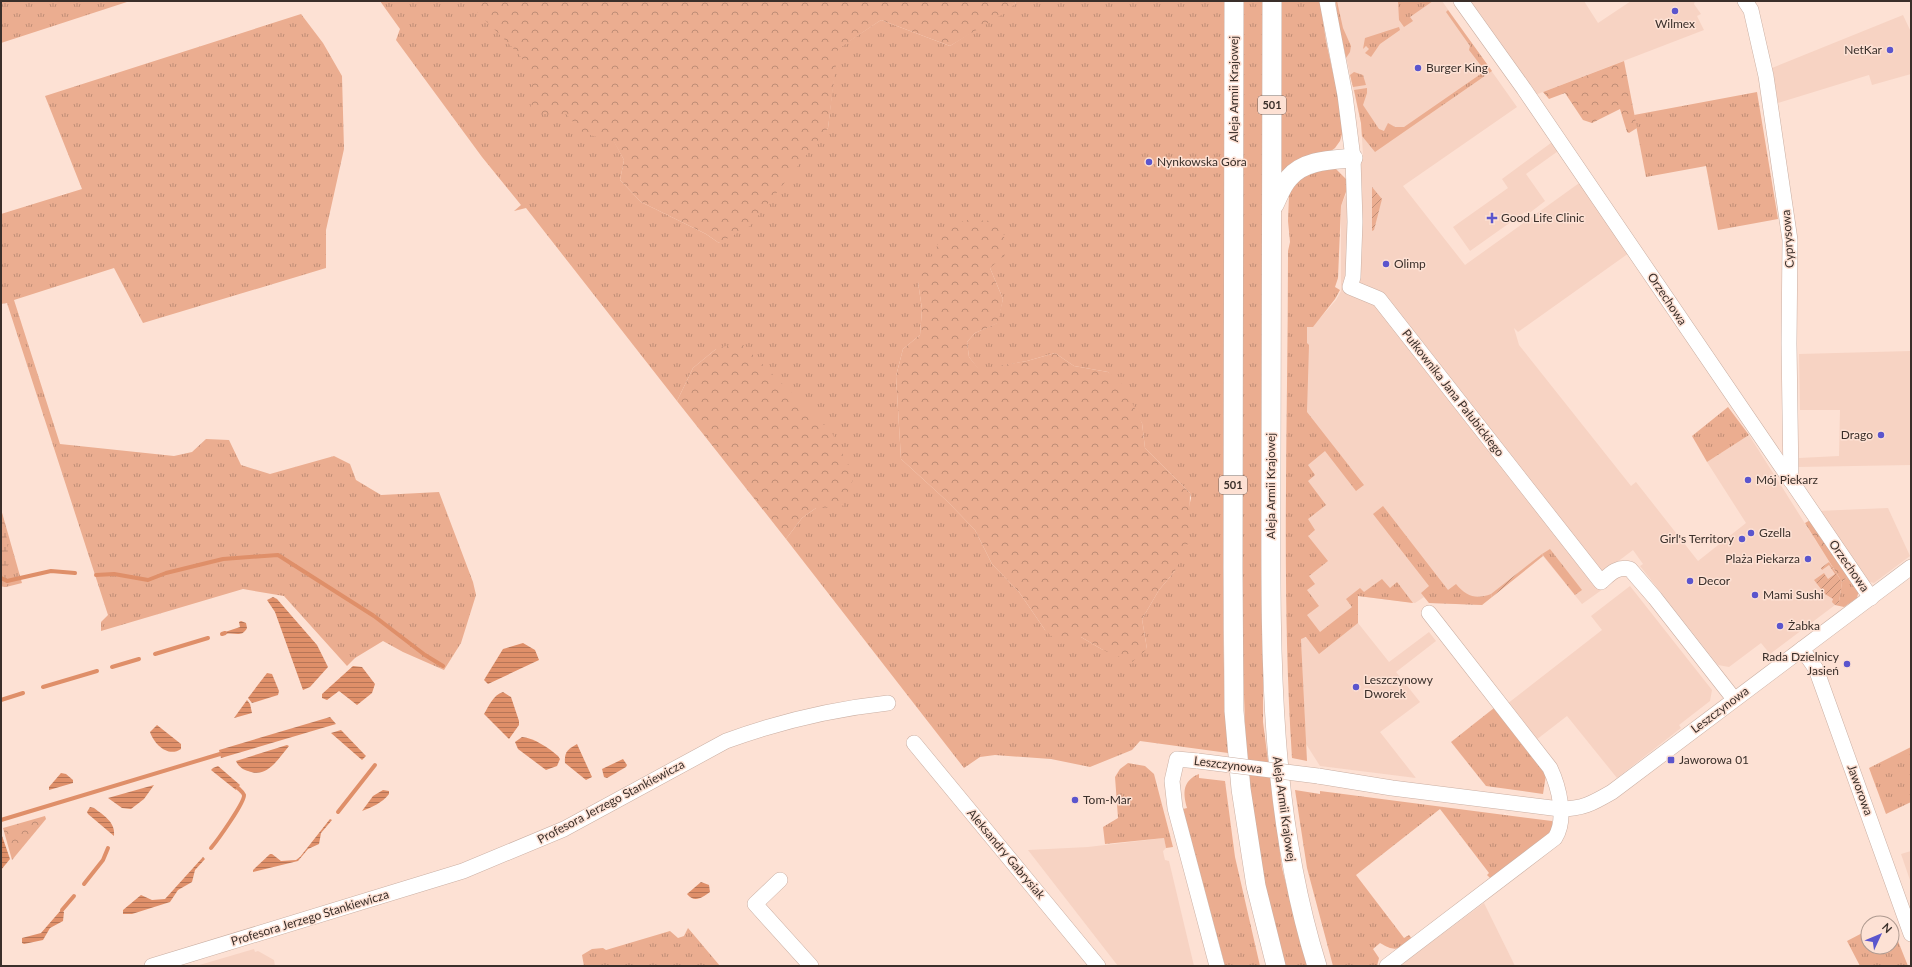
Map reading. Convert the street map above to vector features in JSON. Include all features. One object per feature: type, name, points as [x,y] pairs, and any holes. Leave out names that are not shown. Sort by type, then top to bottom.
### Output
[{"type":"main road","name":"Aleja Armii Krajowej","points":[[1234,1],[1234,711],[1241,789],[1256,886],[1276,966]]},
{"type":"main road","name":"Aleja Armii Krajowej","points":[[1272,1],[1271,576],[1273,704],[1276,756],[1288,842],[1301,910],[1317,966]]},
{"type":"main road","points":[[1272,208],[1288,179],[1296,171],[1318,162],[1353,158]]},
{"type":"street","name":"Pułkownika Jana Pałubickiego","points":[[1327,1],[1346,103],[1353,158],[1355,222],[1353,277],[1350,287],[1379,299],[1601,582],[1617,569],[1623,567],[1630,569],[1660,604],[1734,698]]},
{"type":"street","name":"Orzechowa","points":[[1461,1],[1524,89],[1871,598]]},
{"type":"street","name":"Cyprysowa","points":[[1745,1],[1751,10],[1766,76],[1790,240],[1789,344],[1791,481]]},
{"type":"street","name":"Leszczynowa","points":[[1217,966],[1175,808],[1172,781],[1178,759],[1318,776],[1392,788],[1560,809],[1576,809],[1588,806],[1612,792],[1734,698],[1911,567]]},
{"type":"street","points":[[1387,966],[1555,838],[1560,831],[1560,809],[1557,788],[1550,768],[1429,613]]},
{"type":"street","name":"Jaworowa","points":[[1802,649],[1816,669],[1911,934]]},
{"type":"street","name":"Profesora Jerzego Stankiewicza","points":[[152,966],[464,871],[510,853],[564,829],[720,744],[742,735],[816,714],[857,706],[888,703]]},
{"type":"street","name":"Aleksandry Gabrysiak","points":[[914,743],[1098,966]]},
{"type":"street","points":[[780,880],[755,904],[811,966]]},
{"type":"shaded area","points":[[1336,1],[1442,1],[1517,107],[1403,186],[1465,265],[1582,181],[1629,253],[1518,332],[1514,328],[1519,345],[1631,486],[1636,482],[1698,561],[1746,523],[1707,462],[1749,435],[1842,582],[1839,602],[1770,654],[1761,643],[1729,667],[1718,665],[1640,566],[1643,564],[1633,550],[1612,566],[1620,577],[1582,604],[1543,556],[1482,605],[1429,603],[1424,597],[1415,603],[1358,596],[1358,623],[1389,662],[1429,632],[1436,641],[1396,672],[1420,702],[1380,732],[1416,778],[1320,766],[1306,744],[1301,638],[1306,638],[1307,327],[1313,326],[1336,300],[1341,291],[1341,206],[1363,155],[1361,123],[1337,16]]},
{"type":"shaded area","name":"Wilmex","points":[[1470,1],[1584,1],[1598,23],[1631,1],[1695,1],[1694,4],[1701,14],[1697,16],[1704,30],[1535,95]]},
{"type":"shaded area","points":[[1903,15],[1911,32],[1911,74],[1872,85],[1869,75],[1778,103],[1772,68]]},
{"type":"shaded area","points":[[1555,140],[1561,149],[1526,174],[1545,201],[1527,215],[1525,212],[1470,251],[1453,227],[1508,188],[1502,179]]},
{"type":"shaded area","points":[[1911,351],[1911,465],[1798,467],[1799,458],[1839,456],[1840,410],[1800,410],[1799,354]]},
{"type":"shaded area","points":[[1888,508],[1910,556],[1874,583],[1866,581],[1817,511]]},
{"type":"shaded area","points":[[1630,586],[1712,690],[1710,701],[1679,725],[1681,728],[1617,778],[1567,716],[1536,740],[1507,704],[1602,630],[1591,616]]},
{"type":"shaded area","points":[[273,597],[277,599],[317,645],[328,667],[310,687],[303,690],[275,612],[267,600]]},
{"type":"shaded area","points":[[241,621],[246,623],[247,628],[243,633],[226,634],[225,632],[240,627],[239,622]]},
{"type":"shaded area","points":[[523,643],[535,650],[539,660],[488,684],[484,680],[503,649]]},
{"type":"shaded area","points":[[353,666],[362,667],[375,684],[372,693],[357,705],[339,691],[327,700],[322,698],[322,694]]},
{"type":"shaded area","points":[[267,673],[272,674],[279,691],[278,695],[252,703],[248,698]]},
{"type":"shaded area","points":[[503,692],[511,697],[519,721],[519,725],[509,739],[484,714],[494,698]]},
{"type":"shaded area","points":[[247,700],[250,704],[252,713],[234,718]]},
{"type":"shaded area","points":[[330,717],[336,724],[221,758],[219,750]]},
{"type":"shaded area","points":[[157,725],[181,744],[181,749],[171,752],[158,745],[150,732]]},
{"type":"shaded area","points":[[341,730],[366,756],[362,760],[331,733]]},
{"type":"shaded area","points":[[522,737],[536,741],[558,756],[560,759],[557,766],[546,770],[518,749],[515,742]]},
{"type":"shaded area","points":[[577,744],[592,777],[586,780],[565,763],[567,751]]},
{"type":"shaded area","points":[[287,745],[289,746],[276,762],[261,772],[255,773],[244,770],[236,761]]},
{"type":"shaded area","points":[[623,759],[627,765],[626,767],[607,778],[604,777],[602,769]]},
{"type":"shaded area","points":[[218,766],[240,785],[236,790],[211,770]]},
{"type":"shaded area","points":[[61,773],[66,774],[73,780],[73,783],[49,790],[49,787]]},
{"type":"shaded area","points":[[154,785],[144,799],[131,809],[122,808],[108,798]]},
{"type":"shaded area","points":[[383,790],[389,791],[389,794],[377,804],[362,811],[373,796]]},
{"type":"shaded area","points":[[90,807],[94,808],[108,819],[113,827],[114,836],[88,814],[87,812]]},
{"type":"shaded area","points":[[330,819],[332,820],[321,833],[319,844],[308,849],[298,861],[253,872],[253,870],[270,854],[281,861],[296,860]]},
{"type":"shaded area","points":[[1,833],[10,859],[1,870]]},
{"type":"shaded area","points":[[1164,838],[1166,848],[1163,851],[1164,856],[1165,860],[1169,861],[1194,966],[1118,966],[1028,850],[1088,847]]},
{"type":"shaded area","points":[[1911,851],[1911,883],[1901,854]]},
{"type":"shaded area","points":[[203,857],[205,859],[195,870],[192,882],[178,890],[170,902],[132,914],[123,914],[123,910],[141,895],[152,900],[165,899]]},
{"type":"shaded area","points":[[701,882],[709,885],[710,892],[698,899],[690,897],[687,894]]},
{"type":"shaded area","points":[[1484,903],[1515,966],[1400,966],[1414,955]]},
{"type":"shaded area","points":[[61,910],[64,912],[63,921],[50,928],[43,940],[24,944],[22,943],[22,938],[41,933]]},
{"type":"shaded area","points":[[254,949],[255,952],[258,951],[274,960],[275,966],[196,966]]},
{"type":"green space","points":[[1,1],[130,1],[1,43]]},
{"type":"green space","points":[[380,1],[799,1],[614,141],[624,160],[620,180],[641,202],[706,234],[719,243],[828,128],[837,49],[881,20],[950,46],[1016,3],[1015,1],[1225,1],[1223,627],[1225,712],[1228,753],[1140,741],[1132,750],[1090,767],[1051,759],[995,755],[980,757],[964,768],[786,539],[802,518],[816,508],[716,349],[693,368],[677,401],[526,208],[514,211],[521,205],[482,157],[396,40],[400,29]],"holes":[[[990,268],[1003,299],[997,323],[975,333],[967,342],[969,357],[979,370],[1027,361],[1055,353],[1074,366],[1108,372],[1142,423],[1145,448],[1190,493],[1191,498],[1175,571],[1159,590],[1142,619],[1147,649],[1103,650],[1081,637],[1045,630],[1019,592],[992,564],[975,530],[947,501],[901,459],[896,376],[903,349],[920,335],[922,309],[918,282]]]},
{"type":"green space","points":[[466,1],[1015,1],[1016,3],[1003,14],[950,46],[881,20],[838,49],[828,128],[750,226],[719,243],[706,234],[641,202],[620,180],[624,160],[614,142],[583,133],[566,114],[530,114],[533,73],[517,52]]},
{"type":"green space","points":[[1243,1],[1264,1],[1263,722],[1282,868],[1307,966],[1284,966],[1262,871],[1250,804],[1246,749],[1241,615]]},
{"type":"green space","points":[[1282,1],[1320,1],[1326,41],[1342,114],[1343,131],[1340,141],[1335,148],[1327,154],[1282,171]]},
{"type":"green space","points":[[1336,1],[1343,28],[1351,46],[1350,52],[1346,58],[1337,16]]},
{"type":"green space","points":[[1398,1],[1433,1],[1410,17],[1413,21],[1404,27],[1399,20]]},
{"type":"green space","points":[[1448,10],[1492,71],[1375,152],[1362,136],[1361,123],[1354,90],[1367,88],[1363,105],[1379,129],[1384,131],[1388,123],[1395,127],[1404,127],[1485,71],[1469,50],[1470,46],[1446,12]]},
{"type":"green space","points":[[301,14],[323,43],[342,76],[344,149],[326,230],[326,268],[143,323],[114,268],[14,300],[60,444],[174,456],[192,452],[206,439],[229,440],[241,465],[270,474],[334,456],[350,464],[356,480],[381,495],[439,492],[473,582],[476,595],[461,643],[444,670],[403,652],[383,641],[355,658],[347,666],[284,596],[243,589],[101,631],[101,622],[108,615],[7,303],[1,304],[1,214],[82,189],[45,96]]},
{"type":"green space","points":[[1399,27],[1400,30],[1380,44],[1371,57],[1365,53],[1369,49],[1366,46],[1363,49],[1365,38]]},
{"type":"green space","points":[[1624,61],[1637,128],[1629,133],[1627,132],[1620,109],[1592,123],[1583,120],[1565,93],[1549,99],[1543,92]]},
{"type":"green space","points":[[1354,72],[1363,75],[1366,85],[1353,87],[1350,75]]},
{"type":"green space","points":[[1757,92],[1778,219],[1718,230],[1706,166],[1646,177],[1634,115]]},
{"type":"green space","points":[[1330,168],[1336,169],[1346,179],[1347,189],[1341,206],[1338,278],[1335,287],[1340,290],[1335,299],[1313,327],[1307,327],[1307,343],[1309,345],[1307,412],[1364,485],[1356,491],[1325,451],[1308,465],[1315,475],[1308,481],[1326,505],[1308,519],[1315,530],[1308,536],[1328,561],[1309,576],[1315,584],[1307,590],[1319,606],[1307,615],[1320,632],[1352,607],[1346,599],[1360,588],[1364,592],[1382,579],[1390,588],[1397,582],[1413,603],[1358,596],[1358,623],[1319,654],[1306,637],[1301,639],[1307,761],[1292,758],[1289,695],[1286,504],[1288,251],[1290,242],[1288,221],[1289,195],[1297,178]]},
{"type":"green space","points":[[1372,187],[1382,199],[1374,230],[1372,231]]},
{"type":"green space","points":[[965,220],[995,221],[1004,235],[1005,255],[990,268],[1003,299],[998,323],[975,333],[967,342],[969,357],[979,369],[1027,361],[1055,353],[1074,366],[1108,372],[1124,386],[1142,423],[1145,448],[1190,493],[1189,541],[1175,571],[1159,590],[1142,619],[1147,649],[1132,662],[1103,650],[1081,637],[1060,644],[1045,630],[1019,592],[992,564],[975,530],[947,501],[901,459],[896,376],[903,349],[920,335],[922,309],[918,282],[945,231]]},
{"type":"green space","points":[[740,342],[832,433],[854,477],[842,507],[816,508],[802,518],[786,539],[677,401],[693,368],[716,349]]},
{"type":"green space","points":[[1728,407],[1749,435],[1707,462],[1692,436]]},
{"type":"green space","points":[[1383,506],[1448,590],[1456,584],[1472,596],[1481,597],[1491,594],[1492,597],[1482,605],[1429,603],[1421,593],[1429,586],[1373,514]]},
{"type":"green space","points":[[1,509],[22,583],[6,587],[1,586]]},
{"type":"green space","points":[[1,510],[8,548],[6,587],[1,586]]},
{"type":"green space","points":[[1812,519],[1850,575],[1842,582],[1805,523]]},
{"type":"green space","points":[[1550,549],[1582,590],[1575,595],[1542,554]]},
{"type":"green space","points":[[1542,554],[1543,556],[1492,597],[1491,594]]},
{"type":"green space","points":[[1829,562],[1842,582],[1839,602],[1835,605],[1832,602],[1833,599],[1825,594],[1814,580],[1824,573],[1828,579],[1835,574],[1829,565],[1822,570],[1821,568]]},
{"type":"green space","points":[[1850,575],[1859,590],[1857,598],[1844,607],[1835,605],[1839,602],[1842,582]]},
{"type":"green space","points":[[1494,708],[1546,775],[1543,794],[1486,786],[1451,742]]},
{"type":"green space","points":[[1911,747],[1911,802],[1886,814],[1869,768]]},
{"type":"green space","points":[[1128,763],[1145,766],[1154,774],[1173,847],[1166,848],[1164,838],[1105,844],[1103,827],[1118,818],[1115,777],[1120,769]]},
{"type":"green space","points":[[1199,774],[1199,778],[1225,781],[1235,857],[1260,966],[1225,966],[1183,809],[1187,808],[1185,788],[1189,780]]},
{"type":"green space","points":[[1295,790],[1320,794],[1320,791],[1552,821],[1553,824],[1550,835],[1491,879],[1487,875],[1489,873],[1440,809],[1356,875],[1404,938],[1409,935],[1412,939],[1404,946],[1393,949],[1380,943],[1373,949],[1379,958],[1377,966],[1333,966],[1307,868]]},
{"type":"green space","points":[[45,816],[46,819],[12,860],[3,828]]},
{"type":"green space","points":[[688,928],[720,966],[584,966],[582,955],[592,949],[603,948],[606,950],[670,931],[678,938],[684,936]]},
{"type":"green space","points":[[1860,934],[1860,955],[1900,955],[1900,946],[1908,966],[1860,966],[1847,941]]},
{"type":"waterway","points":[[96,575],[114,574],[148,580],[166,573],[223,559],[278,555],[374,616],[425,655],[443,666]]},
{"type":"waterway","points":[[1,578],[7,581],[51,571],[75,573]]},
{"type":"waterway","points":[[155,654],[208,638]]},
{"type":"waterway","points":[[112,667],[139,659]]},
{"type":"waterway","points":[[43,687],[97,671]]},
{"type":"waterway","points":[[1,700],[23,693]]},
{"type":"waterway","points":[[1,820],[220,754]]},
{"type":"waterway","points":[[338,812],[375,765]]},
{"type":"waterway","points":[[211,848],[230,822],[243,799],[244,794],[238,788]]},
{"type":"waterway","points":[[84,884],[103,860],[108,848]]},
{"type":"waterway","points":[[62,910],[74,896]]},
{"type":"place","name":"Wilmex","points":[[1675,11]]},
{"type":"place","name":"NetKar","points":[[1890,50]]},
{"type":"place","name":"Burger King","points":[[1418,68]]},
{"type":"place","name":"Nynkowska Góra","points":[[1149,162]]},
{"type":"place","name":"Good Life Clinic","points":[[1492,218]]},
{"type":"place","name":"Olimp","points":[[1386,264]]},
{"type":"place","name":"Drago","points":[[1881,435]]},
{"type":"place","name":"Mój Piekarz","points":[[1748,480]]},
{"type":"place","name":"Gzella","points":[[1751,533]]},
{"type":"place","name":"Girl's Territory","points":[[1742,539]]},
{"type":"place","name":"Plaża Piekarza","points":[[1808,559]]},
{"type":"place","name":"Decor","points":[[1690,581]]},
{"type":"place","name":"Mami Sushi","points":[[1755,595]]},
{"type":"place","name":"Żabka","points":[[1780,626]]},
{"type":"place","name":"Rada Dzielnicy Jasień","points":[[1847,664]]},
{"type":"place","name":"Leszczynowy Dworek","points":[[1356,687]]},
{"type":"place","name":"Jaworowa 01","points":[[1671,760]]},
{"type":"place","name":"Tom-Mar","points":[[1075,800]]}]
